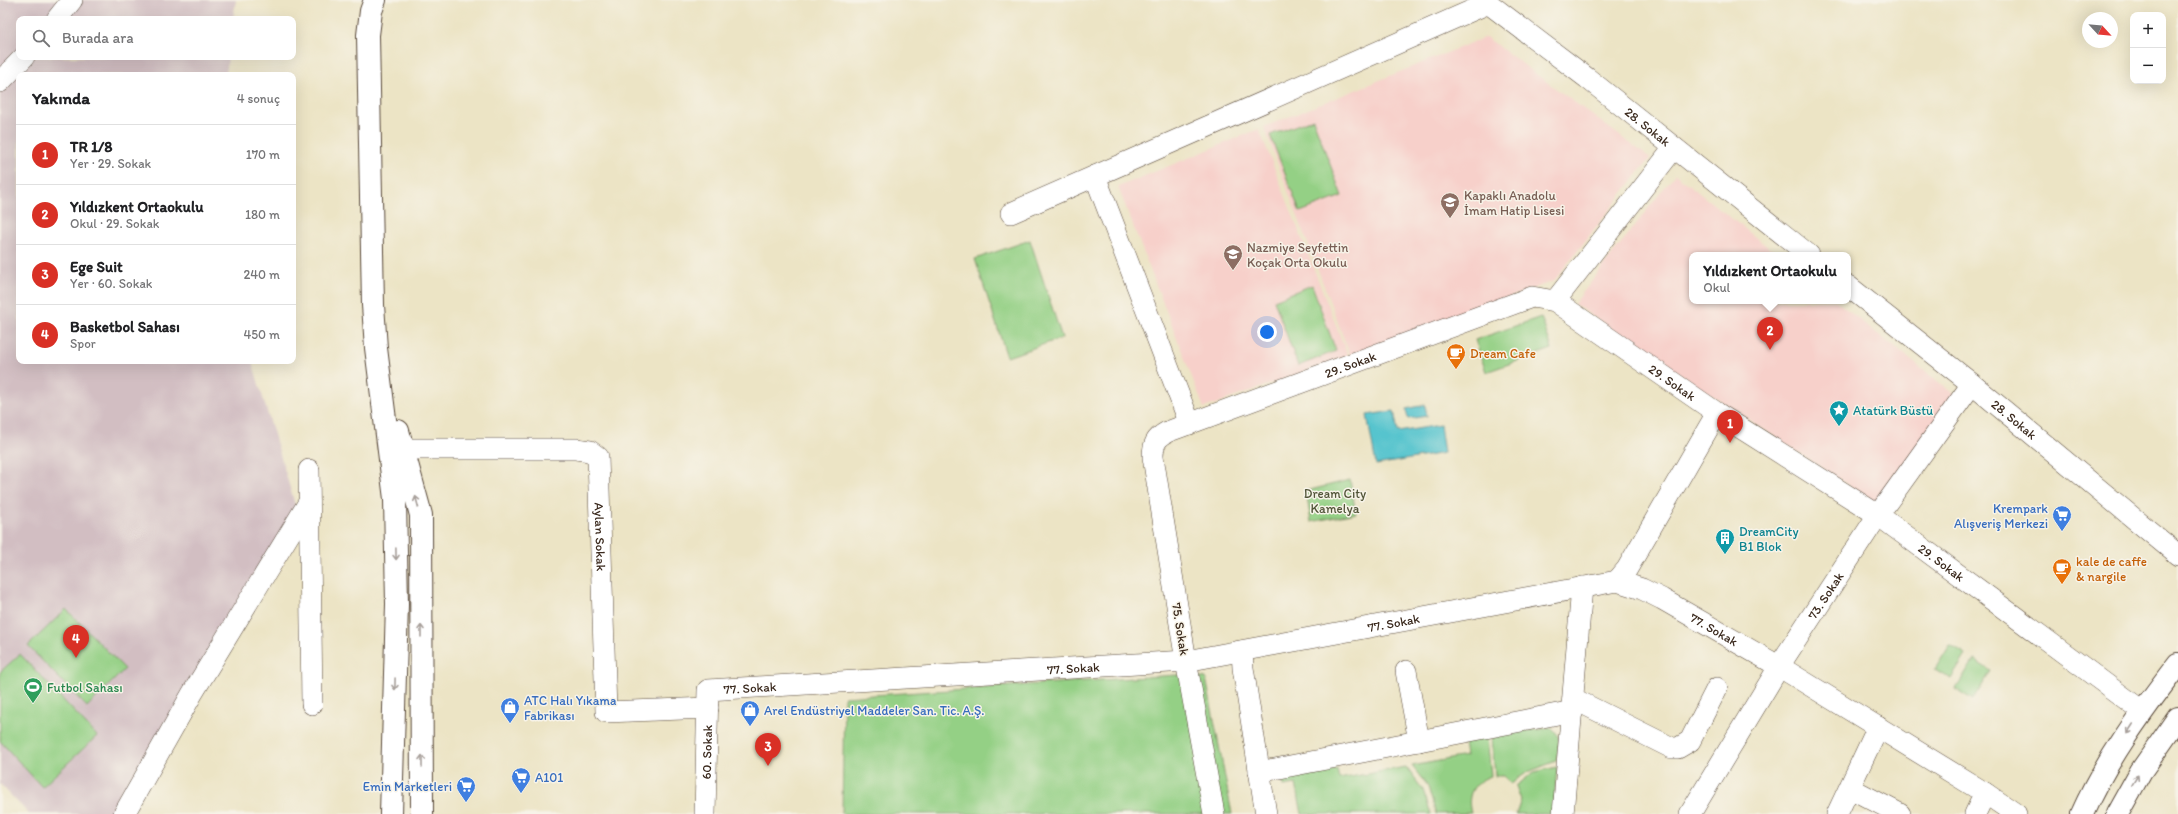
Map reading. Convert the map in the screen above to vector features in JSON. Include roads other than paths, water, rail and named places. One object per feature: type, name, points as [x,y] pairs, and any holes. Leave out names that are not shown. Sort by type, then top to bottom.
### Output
[{"type":"street","points":[[59,16],[72,0]]},
{"type":"street","points":[[375,0],[371,11],[368,35],[370,239],[376,348],[395,499],[396,604],[391,814]]},
{"type":"street","points":[[1011,213],[1486,2]]},
{"type":"street","name":"28. Sokak","points":[[1486,2],[1805,252]]},
{"type":"street","points":[[0,82],[21,60]]},
{"type":"street","points":[[1555,301],[1674,148]]},
{"type":"street","points":[[1095,176],[1190,424]]},
{"type":"street","name":"28. Sokak","points":[[1851,288],[1972,384],[2178,555]]},
{"type":"street","name":"29. Sokak","points":[[1154,444],[1162,435],[1190,424],[1532,297],[1555,301],[1717,413],[1878,515],[2142,711]]},
{"type":"street","points":[[376,348],[421,515],[422,814]]},
{"type":"street","name":"73. Sokak","points":[[1690,814],[1780,667],[1878,515],[1972,384]]},
{"type":"street","points":[[1617,582],[1627,569],[1717,413]]},
{"type":"street","name":"75. Sokak","points":[[1154,444],[1153,457],[1186,661],[1214,814]]},
{"type":"street","name":"Aylan Sokak","points":[[403,449],[576,449],[590,451],[598,457],[606,712],[708,699]]},
{"type":"street","points":[[309,470],[312,704]]},
{"type":"street","points":[[124,814],[192,694],[309,502]]},
{"type":"street","name":"77. Sokak","points":[[708,699],[1186,661],[1582,587],[1617,582],[1642,589],[1780,667],[1985,793],[2016,814]]},
{"type":"street","points":[[1563,814],[1582,587]]},
{"type":"street","points":[[1242,651],[1243,668],[1266,814]]},
{"type":"street","points":[[2082,814],[2104,770],[2142,711],[2178,664]]},
{"type":"street","points":[[1406,671],[1419,741]]},
{"type":"street","points":[[1259,772],[1419,741],[1573,705],[1672,748],[1678,748],[1690,740],[1717,688]]},
{"type":"street","name":"60. Sokak","points":[[705,814],[708,699]]},
{"type":"street","points":[[2117,814],[2140,771],[2178,718]]},
{"type":"street","points":[[1837,814],[1878,727]]},
{"type":"street","points":[[1850,788],[1900,814]]},
{"type":"street","points":[[1975,814],[1985,793]]},
{"type":"water","points":[[1425,405],[1427,416],[1408,419],[1406,409]]},
{"type":"water","points":[[1394,411],[1398,432],[1440,425],[1444,453],[1376,465],[1367,415]]},
{"type":"place","name":"Kapaklı Anadolu İmam Hatip Lisesi","points":[[1450,219]]},
{"type":"place","name":"Nazmiye Seyfettin Koçak Orta Okulu","points":[[1233,271]]},
{"type":"place","name":"Yıldızkent Ortaokulu","points":[[1770,350]]},
{"type":"place","name":"Dream Cafe","points":[[1456,370]]},
{"type":"place","name":"Atatürk Büstü","points":[[1839,427]]},
{"type":"place","name":"TR 1/8","points":[[1730,443]]},
{"type":"place","name":"Krempark Alışveriş Merkezi","points":[[2062,532]]},
{"type":"place","name":"DreamCity B1 Blok","points":[[1725,555]]},
{"type":"place","name":"kale de caffe & nargile","points":[[2062,585]]},
{"type":"place","name":"Basketbol Sahası","points":[[76,658]]},
{"type":"place","name":"Futbol Sahası","points":[[33,704]]},
{"type":"place","name":"ATC Halı Yıkama Fabrikası","points":[[510,724]]},
{"type":"place","name":"Arel Endüstriyel Maddeler San. Tic. A.Ş.","points":[[750,727]]},
{"type":"place","name":"Ege Suit","points":[[768,766]]},
{"type":"place","name":"A101","points":[[521,794]]},
{"type":"place","name":"Emin Marketleri","points":[[466,803]]},
{"type":"park label","name":"Dream City Kamelya","points":[[1335,500]]}]
